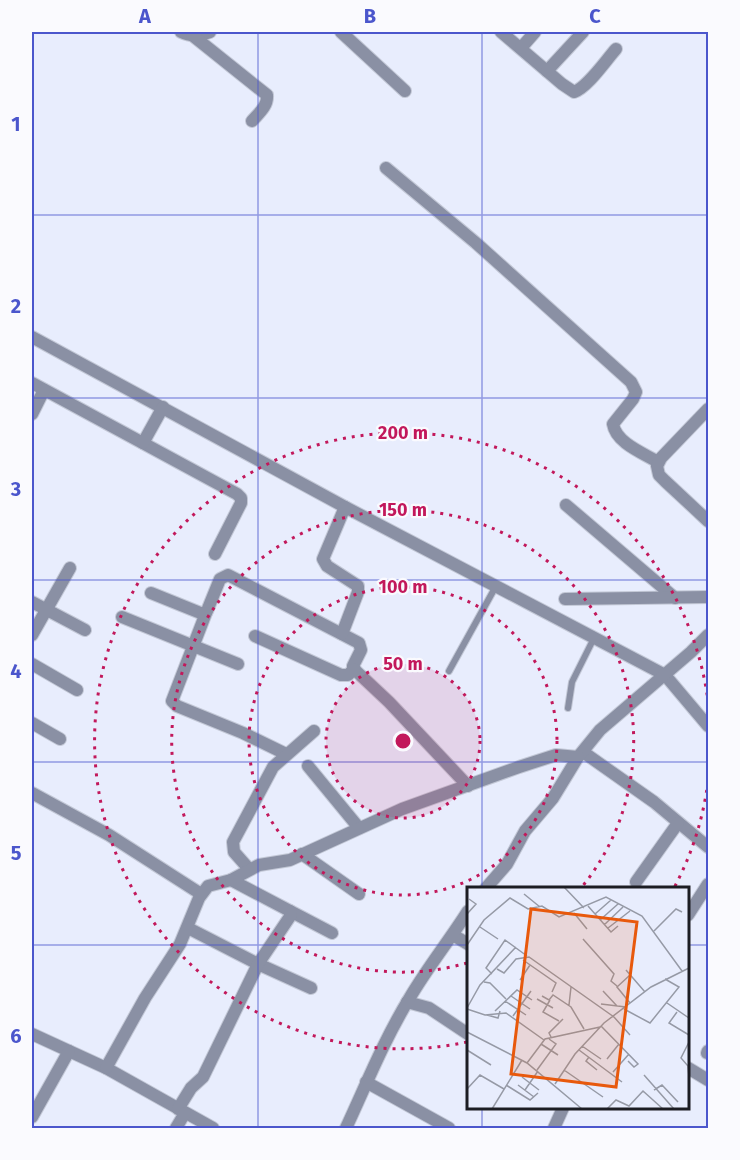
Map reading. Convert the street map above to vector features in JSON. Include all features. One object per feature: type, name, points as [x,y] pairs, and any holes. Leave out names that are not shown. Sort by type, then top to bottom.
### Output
[{"type":"street","points":[[186,33],[210,32]]},
{"type":"street","points":[[341,32],[405,91]]},
{"type":"street","points":[[501,32],[570,90],[579,91],[616,49]]},
{"type":"street","points":[[521,48],[535,32]]},
{"type":"street","points":[[547,71],[583,32]]},
{"type":"street","points":[[186,33],[267,94],[268,100],[265,106],[252,120]]},
{"type":"street","points":[[386,168],[476,243],[631,382],[636,392],[613,424],[614,430],[627,443],[658,462]]},
{"type":"street","points":[[32,337],[345,507],[665,675],[708,726]]},
{"type":"street","points":[[32,383],[242,498],[215,554]]},
{"type":"street","points":[[32,414],[44,390]]},
{"type":"street","points":[[143,443],[162,407]]},
{"type":"street","points":[[708,409],[658,462],[657,466],[659,475],[708,521]]},
{"type":"street","points":[[566,505],[675,598]]},
{"type":"street","points":[[342,634],[358,592],[358,586],[327,566],[323,559],[345,507]]},
{"type":"street","points":[[32,634],[70,568]]},
{"type":"street","points":[[286,754],[174,704],[172,701],[220,579],[228,575],[359,643],[361,648],[353,663],[354,669],[389,702],[468,786]]},
{"type":"street","points":[[151,592],[201,614],[206,613]]},
{"type":"street","points":[[566,598],[708,597]]},
{"type":"street","points":[[32,602],[85,630]]},
{"type":"street","points":[[122,617],[238,664]]},
{"type":"street","points":[[487,887],[507,864],[525,831],[553,798],[580,754],[600,730],[708,635]]},
{"type":"street","points":[[255,636],[341,675],[348,675],[354,669]]},
{"type":"street","points":[[32,664],[77,690]]},
{"type":"street","points":[[32,723],[60,739]]},
{"type":"street","points":[[249,869],[234,852],[233,842],[268,775],[286,754],[314,731]]},
{"type":"street","points":[[106,1068],[188,928],[201,894],[213,884],[231,880],[249,869],[290,860],[402,809],[556,756],[580,754],[654,802],[708,847]]},
{"type":"street","points":[[308,766],[359,828]]},
{"type":"street","points":[[32,793],[109,835],[201,894]]},
{"type":"street","points":[[636,882],[678,823]]},
{"type":"street","points":[[302,854],[358,894]]},
{"type":"street","points":[[231,880],[332,933]]},
{"type":"street","points":[[689,912],[708,884]]},
{"type":"street","points":[[176,1128],[191,1088],[203,1077],[258,964],[289,918],[290,911]]},
{"type":"street","points":[[346,1128],[366,1082],[407,1002],[429,965],[453,935],[467,913]]},
{"type":"street","points":[[188,928],[311,988]]},
{"type":"street","points":[[453,935],[467,943]]},
{"type":"street","points":[[407,1002],[423,1005],[467,1033]]},
{"type":"street","points":[[32,1034],[106,1068],[213,1128]]},
{"type":"street","points":[[32,1117],[69,1051]]},
{"type":"street","points":[[689,1069],[708,1080]]},
{"type":"street","points":[[366,1082],[449,1128]]},
{"type":"street","points":[[554,1128],[562,1109]]},
{"type":"lane","points":[[449,671],[496,586]]},
{"type":"lane","points":[[568,708],[572,682],[594,638]]}]
